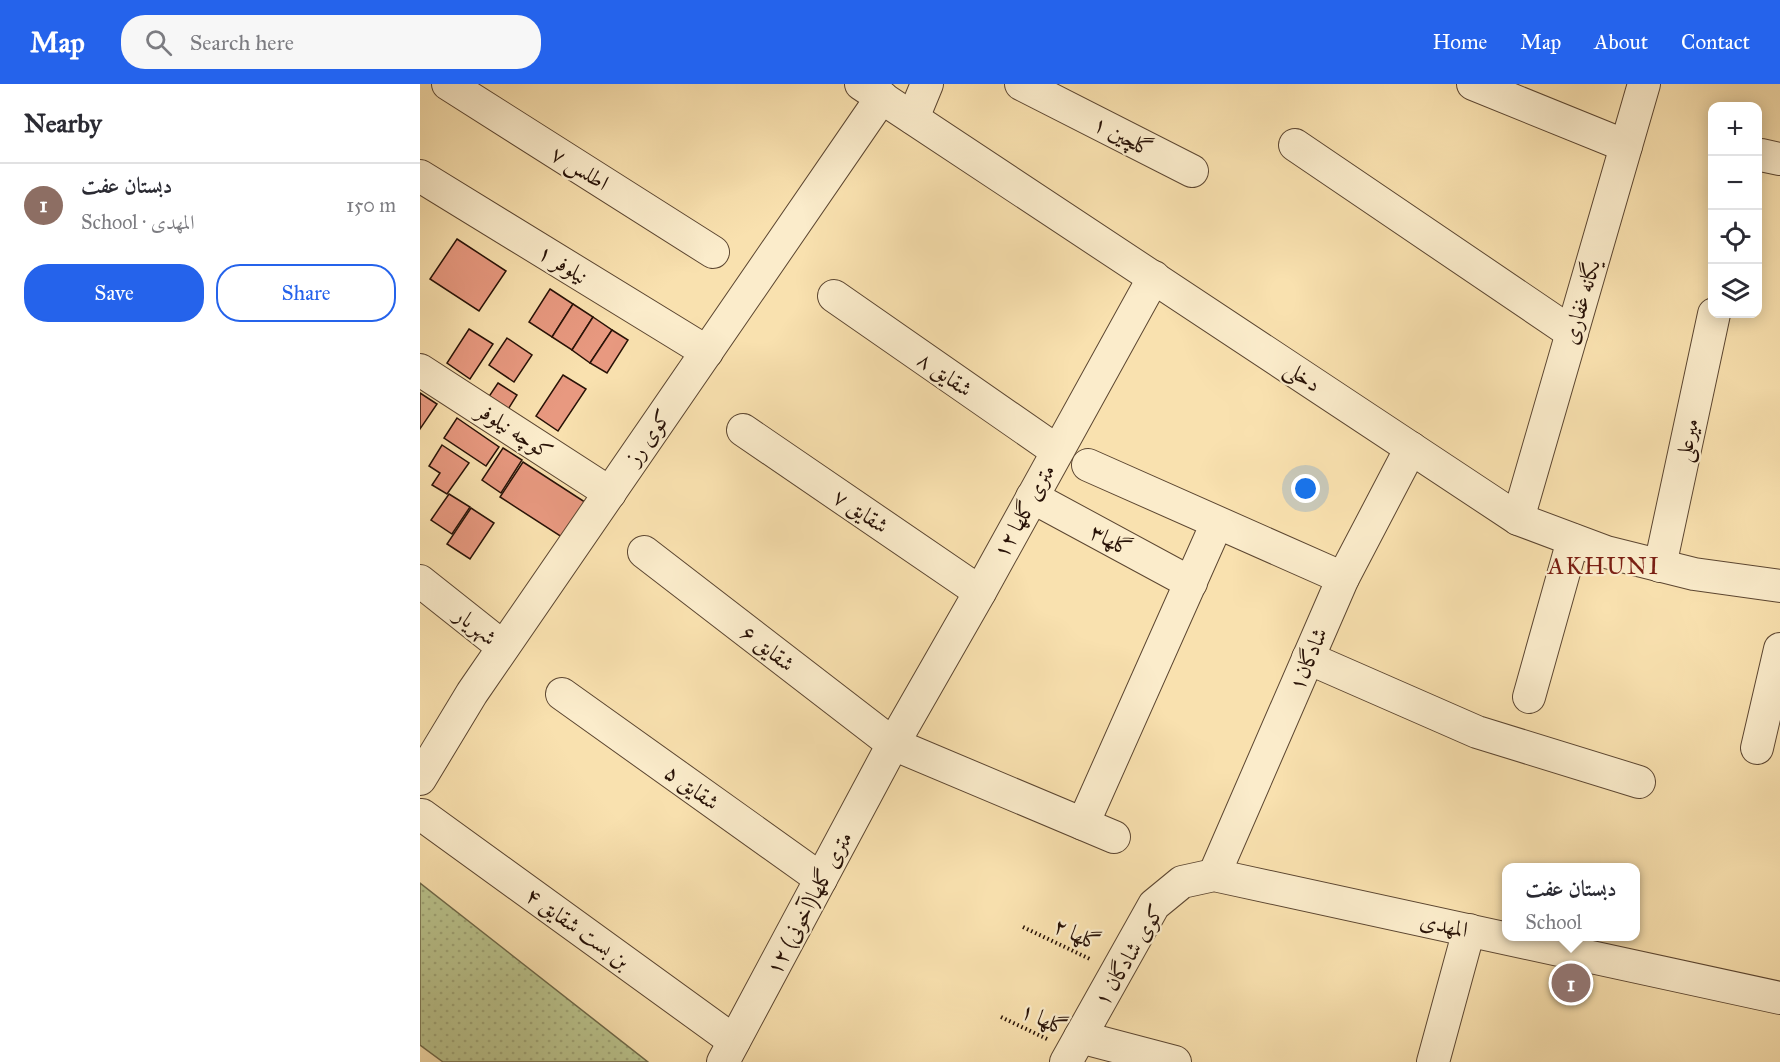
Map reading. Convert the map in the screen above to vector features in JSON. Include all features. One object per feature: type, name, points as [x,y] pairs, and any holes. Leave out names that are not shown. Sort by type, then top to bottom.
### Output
[{"type":"street","name":"اطلس ۷","points":[[448,84],[713,252]]},
{"type":"street","points":[[913,118],[927,84]]},
{"type":"street","name":"گلچین ۱","points":[[1021,84],[1192,171]]},
{"type":"street","points":[[1473,84],[1626,146]]},
{"type":"street","name":"یگانه غفاری","points":[[1518,519],[1644,84]]},
{"type":"street","name":"دخلی","points":[[872,91],[1518,519],[1606,552],[1694,574],[1779,579]]},
{"type":"street","name":"کوی رز","points":[[420,779],[472,693],[707,352],[872,91]]},
{"type":"street","points":[[1295,145],[1572,333]]},
{"type":"street","name":"نیلوفر ۱","points":[[420,176],[707,352]]},
{"type":"street","name":"۱۲ متری گلها","points":[[893,744],[1154,277]]},
{"type":"street","name":"شقایق ۸","points":[[834,296],[1057,451]]},
{"type":"street","name":"میرعلی","points":[[1660,566],[1713,318]]},
{"type":"street","name":"کوچه نیلوفر","points":[[420,370],[610,493]]},
{"type":"street","name":"شقایق ۷","points":[[743,430],[980,592]]},
{"type":"street","name":"شادگان۱","points":[[1214,875],[1343,578],[1411,448]]},
{"type":"street","points":[[1088,465],[1343,578]]},
{"type":"street","name":"گلها۳","points":[[1032,497],[1191,583]]},
{"type":"street","points":[[1083,824],[1217,523]]},
{"type":"street","points":[[1529,697],[1573,540]]},
{"type":"street","name":"شقایق ۶","points":[[644,552],[893,744],[1114,837]]},
{"type":"street","name":"شهریار","points":[[420,581],[503,647]]},
{"type":"street","points":[[1757,748],[1780,649]]},
{"type":"street","points":[[1308,658],[1477,732],[1639,782]]},
{"type":"street","name":"شقایق ۵","points":[[562,694],[821,879]]},
{"type":"street","name":"۱۲ متری گلها(آخونی)","points":[[728,1051],[893,744]]},
{"type":"street","name":"بن بست شقایق ۴","points":[[422,815],[728,1051]]},
{"type":"street","name":"المهدی","points":[[1214,875],[1502,937]]},
{"type":"street","name":"کوی شادگان ۱","points":[[1073,1050],[1154,905],[1182,882],[1214,875]]},
{"type":"street","points":[[1433,1062],[1469,930]]},
{"type":"street","name":"المهدی","points":[[1519,941],[1780,998]]},
{"type":"street","points":[[1073,1050],[1175,1062]]},
{"type":"path","name":"گلها ۲","points":[[1023,927],[1117,971]]},
{"type":"path","name":"گلها ۱","points":[[1001,1017],[1073,1050]]},
{"type":"green space","points":[[420,883],[648,1062],[443,1062],[420,1045]]},
{"type":"building","points":[[457,239],[506,271],[479,311],[430,279]]},
{"type":"building","points":[[550,289],[573,304],[552,337],[529,322]]},
{"type":"building","points":[[573,304],[593,317],[572,350],[552,337]]},
{"type":"building","points":[[593,317],[612,330],[590,363],[572,350]]},
{"type":"building","points":[[469,329],[493,344],[470,379],[447,363]]},
{"type":"building","points":[[612,330],[628,340],[607,373],[590,363]]},
{"type":"building","points":[[507,338],[532,355],[514,382],[489,365]]},
{"type":"building","points":[[563,375],[586,389],[558,431],[536,416]]},
{"type":"building","points":[[498,383],[517,395],[502,419],[482,407]]},
{"type":"building","points":[[420,393],[437,404],[420,429]]},
{"type":"building","points":[[457,418],[499,447],[486,466],[444,438]]},
{"type":"building","points":[[442,445],[469,463],[447,494],[432,485],[440,473],[429,466]]},
{"type":"building","points":[[503,448],[522,460],[501,493],[482,480]]},
{"type":"building","points":[[523,462],[591,506],[568,541],[500,497]]},
{"type":"building","points":[[449,494],[470,507],[452,534],[431,520]]},
{"type":"building","points":[[471,508],[494,523],[470,559],[447,544]]},
{"type":"place","name":"دبستان عفت","points":[[1571,983]]},
{"type":"district","name":"AKHUNI","points":[[1604,566]]}]
